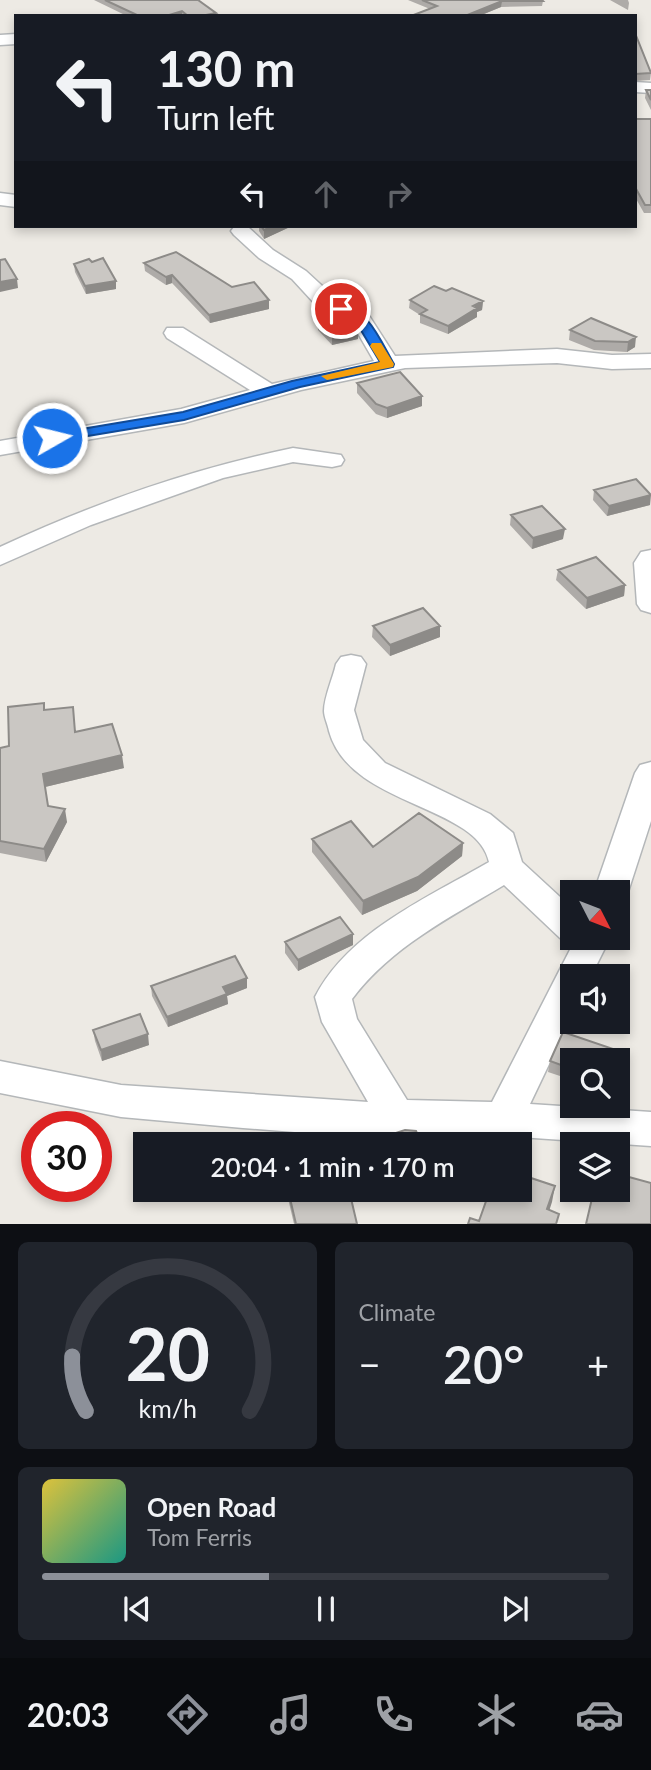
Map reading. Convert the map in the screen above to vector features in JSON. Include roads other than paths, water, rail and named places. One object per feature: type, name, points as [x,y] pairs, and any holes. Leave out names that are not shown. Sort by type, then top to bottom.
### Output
[{"type":"street","points":[[242,231],[266,254],[299,275],[323,299],[360,319],[388,364]]},
{"type":"street","points":[[174,332],[269,392]]},
{"type":"street","points":[[0,448],[184,416],[354,370],[388,364],[471,357],[545,356],[612,362],[651,361]]},
{"type":"street","points":[[0,557],[82,519],[216,472],[293,455],[332,460]]},
{"type":"street","points":[[651,558],[647,563],[651,604]]},
{"type":"street","points":[[351,664],[339,688],[338,711],[346,738],[361,762],[406,790],[461,813],[482,826],[502,841],[509,860],[507,867],[389,939],[349,972],[333,997],[340,1022],[396,1116]]},
{"type":"street","points":[[615,880],[651,773]]},
{"type":"street","points":[[507,867],[560,917]]},
{"type":"street","points":[[503,1119],[560,1004]]},
{"type":"street","points":[[0,1077],[121,1101],[357,1120],[396,1116],[503,1119],[651,1129]]}]
